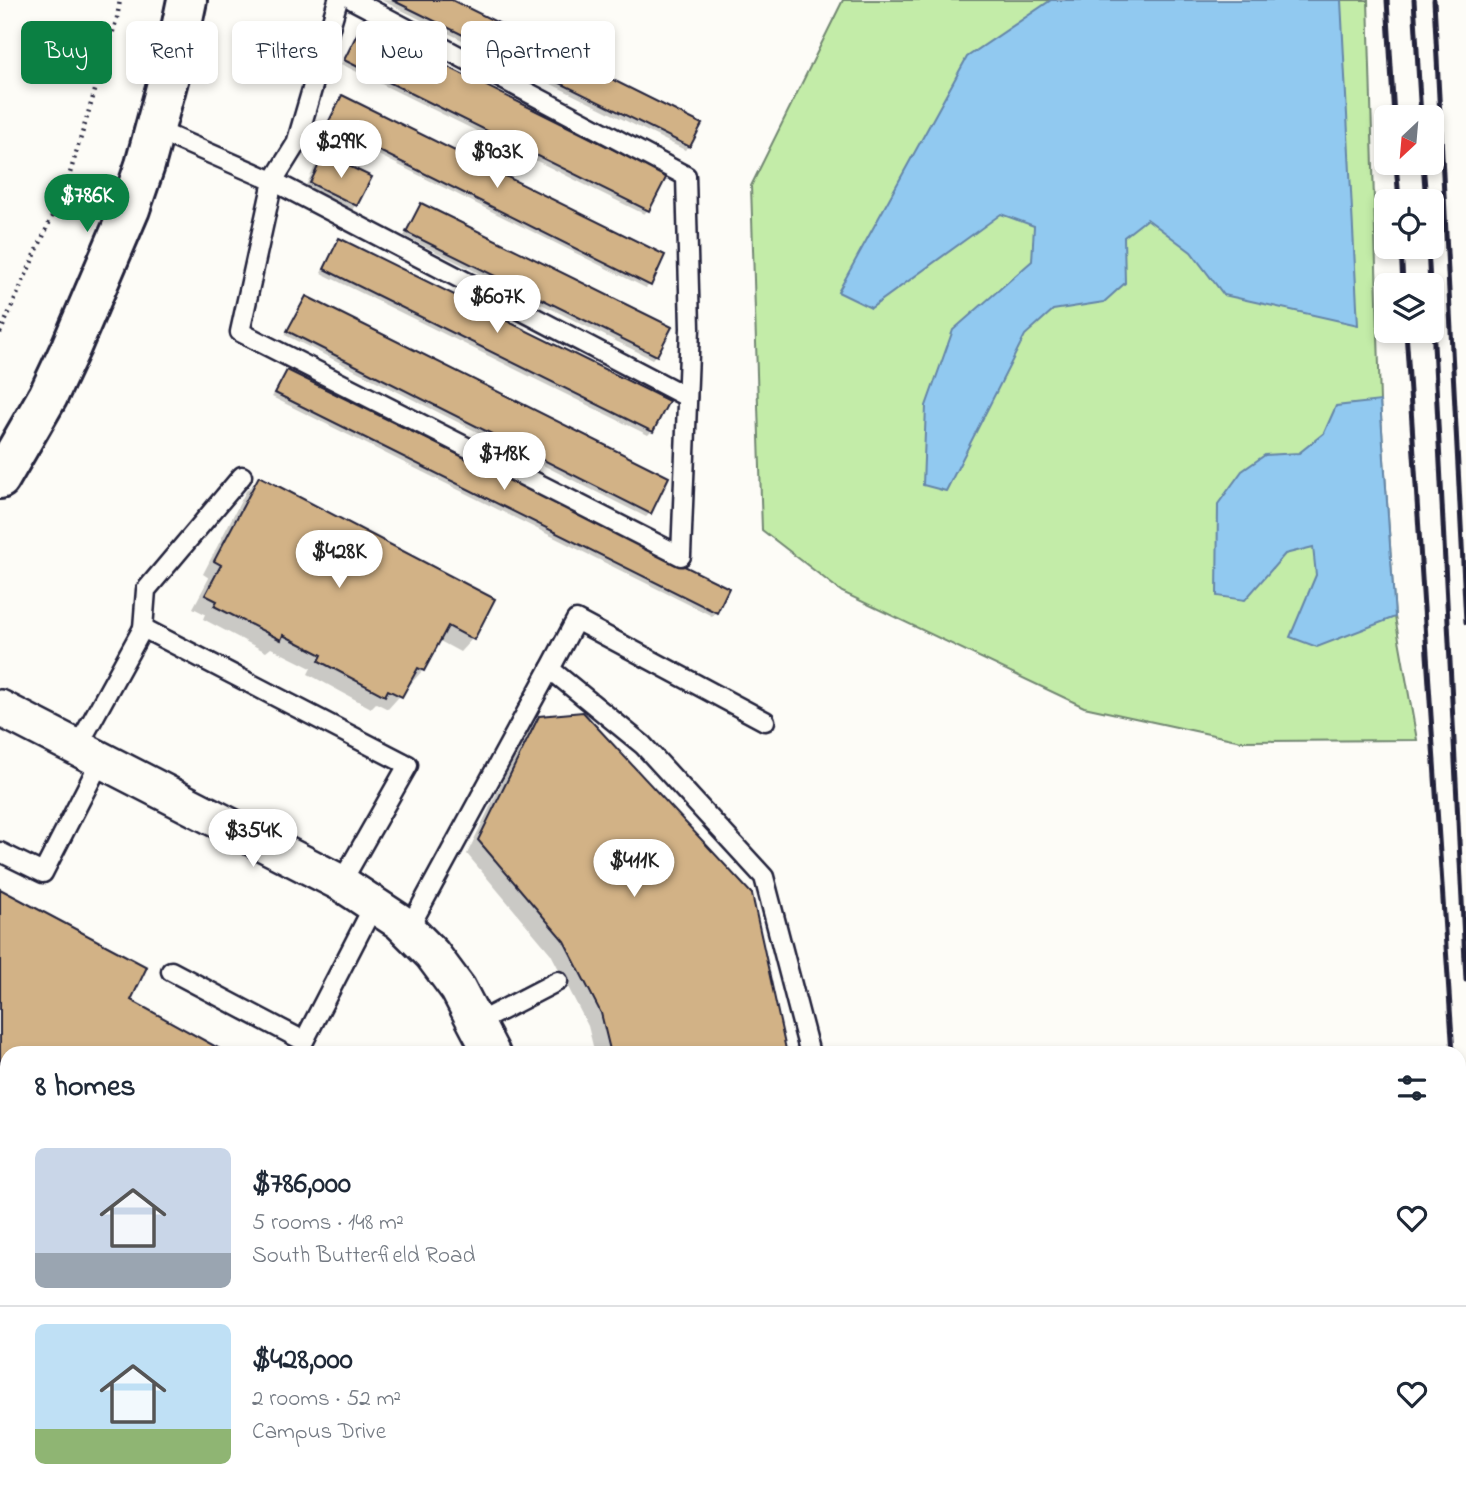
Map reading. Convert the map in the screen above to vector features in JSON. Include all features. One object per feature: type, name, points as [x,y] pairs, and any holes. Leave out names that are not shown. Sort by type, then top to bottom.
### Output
[{"type":"main road","points":[[0,479],[48,396],[130,209],[154,129],[187,0]]},
{"type":"street","points":[[0,708],[341,883],[374,905],[408,930],[439,962],[458,989],[484,1038]]},
{"type":"lane","points":[[338,0],[296,144],[273,181],[240,332],[681,556],[690,328],[687,176],[353,0]]},
{"type":"lane","points":[[154,129],[273,181],[687,397]]},
{"type":"lane","points":[[0,852],[43,873],[89,754],[143,628],[146,590],[242,477]]},
{"type":"lane","points":[[408,930],[576,620],[765,721]]},
{"type":"lane","points":[[143,628],[408,765],[341,883]]},
{"type":"lane","points":[[550,669],[643,745],[764,877],[808,1046]]},
{"type":"lane","points":[[171,971],[304,1041],[374,905]]},
{"type":"lane","points":[[484,1038],[558,981]]},
{"type":"path","points":[[0,333],[67,183],[117,18],[120,0]]},
{"type":"green space","points":[[843,0],[1368,0],[1376,273],[1374,273],[1374,343],[1378,343],[1395,617],[1417,740],[1241,741],[1084,707],[842,592],[762,530],[751,186]]},
{"type":"water","points":[[1051,0],[1341,0],[1358,325],[1224,295],[1191,252],[1147,219],[1124,237],[1125,283],[1104,302],[1053,310],[1025,335],[946,491],[923,485],[926,406],[953,330],[1032,261],[1034,226],[1001,214],[871,308],[838,292],[967,57]]},
{"type":"water","points":[[1380,401],[1395,617],[1317,647],[1290,637],[1316,575],[1313,547],[1285,554],[1245,600],[1217,596],[1218,504],[1242,471],[1265,455],[1299,453],[1324,433],[1336,406]]},
{"type":"building","points":[[392,0],[452,0],[494,21],[461,21],[461,34],[447,27],[447,21],[435,21]]},
{"type":"building","points":[[356,36],[356,66],[344,60]]},
{"type":"building","points":[[447,66],[461,73],[461,84],[482,84],[667,176],[649,211],[392,84],[447,84]]},
{"type":"building","points":[[615,81],[702,124],[690,147],[562,84],[615,84]]},
{"type":"building","points":[[342,95],[665,255],[651,286],[327,125]]},
{"type":"building","points":[[324,154],[372,177],[357,206],[310,183]]},
{"type":"building","points":[[421,203],[672,327],[657,356],[406,232]]},
{"type":"building","points":[[339,238],[669,401],[653,432],[324,269]]},
{"type":"building","points":[[306,296],[669,477],[651,514],[287,331]]},
{"type":"building","points":[[287,370],[729,588],[717,613],[275,393]]},
{"type":"building","points":[[259,476],[495,599],[474,640],[448,626],[424,671],[418,668],[402,697],[388,690],[385,696],[319,661],[322,655],[283,635],[281,640],[214,606],[217,601],[205,595],[221,565],[214,561]]},
{"type":"building","points":[[583,712],[752,894],[785,1046],[609,1046],[601,1013],[564,941],[478,840],[539,716]]},
{"type":"building","points":[[0,889],[147,967],[131,1000],[214,1046],[0,1046]]},
{"type":"railway","points":[[1387,0],[1393,105]]},
{"type":"railway","points":[[1414,0],[1420,105]]},
{"type":"railway","points":[[1434,0],[1466,622]]},
{"type":"railway","points":[[1397,175],[1398,189]]},
{"type":"railway","points":[[1424,175],[1425,189]]},
{"type":"railway","points":[[1402,259],[1402,273]]},
{"type":"railway","points":[[1429,259],[1429,273]]},
{"type":"railway","points":[[1407,343],[1452,1046]]},
{"type":"railway","points":[[1434,343],[1466,980]]}]
